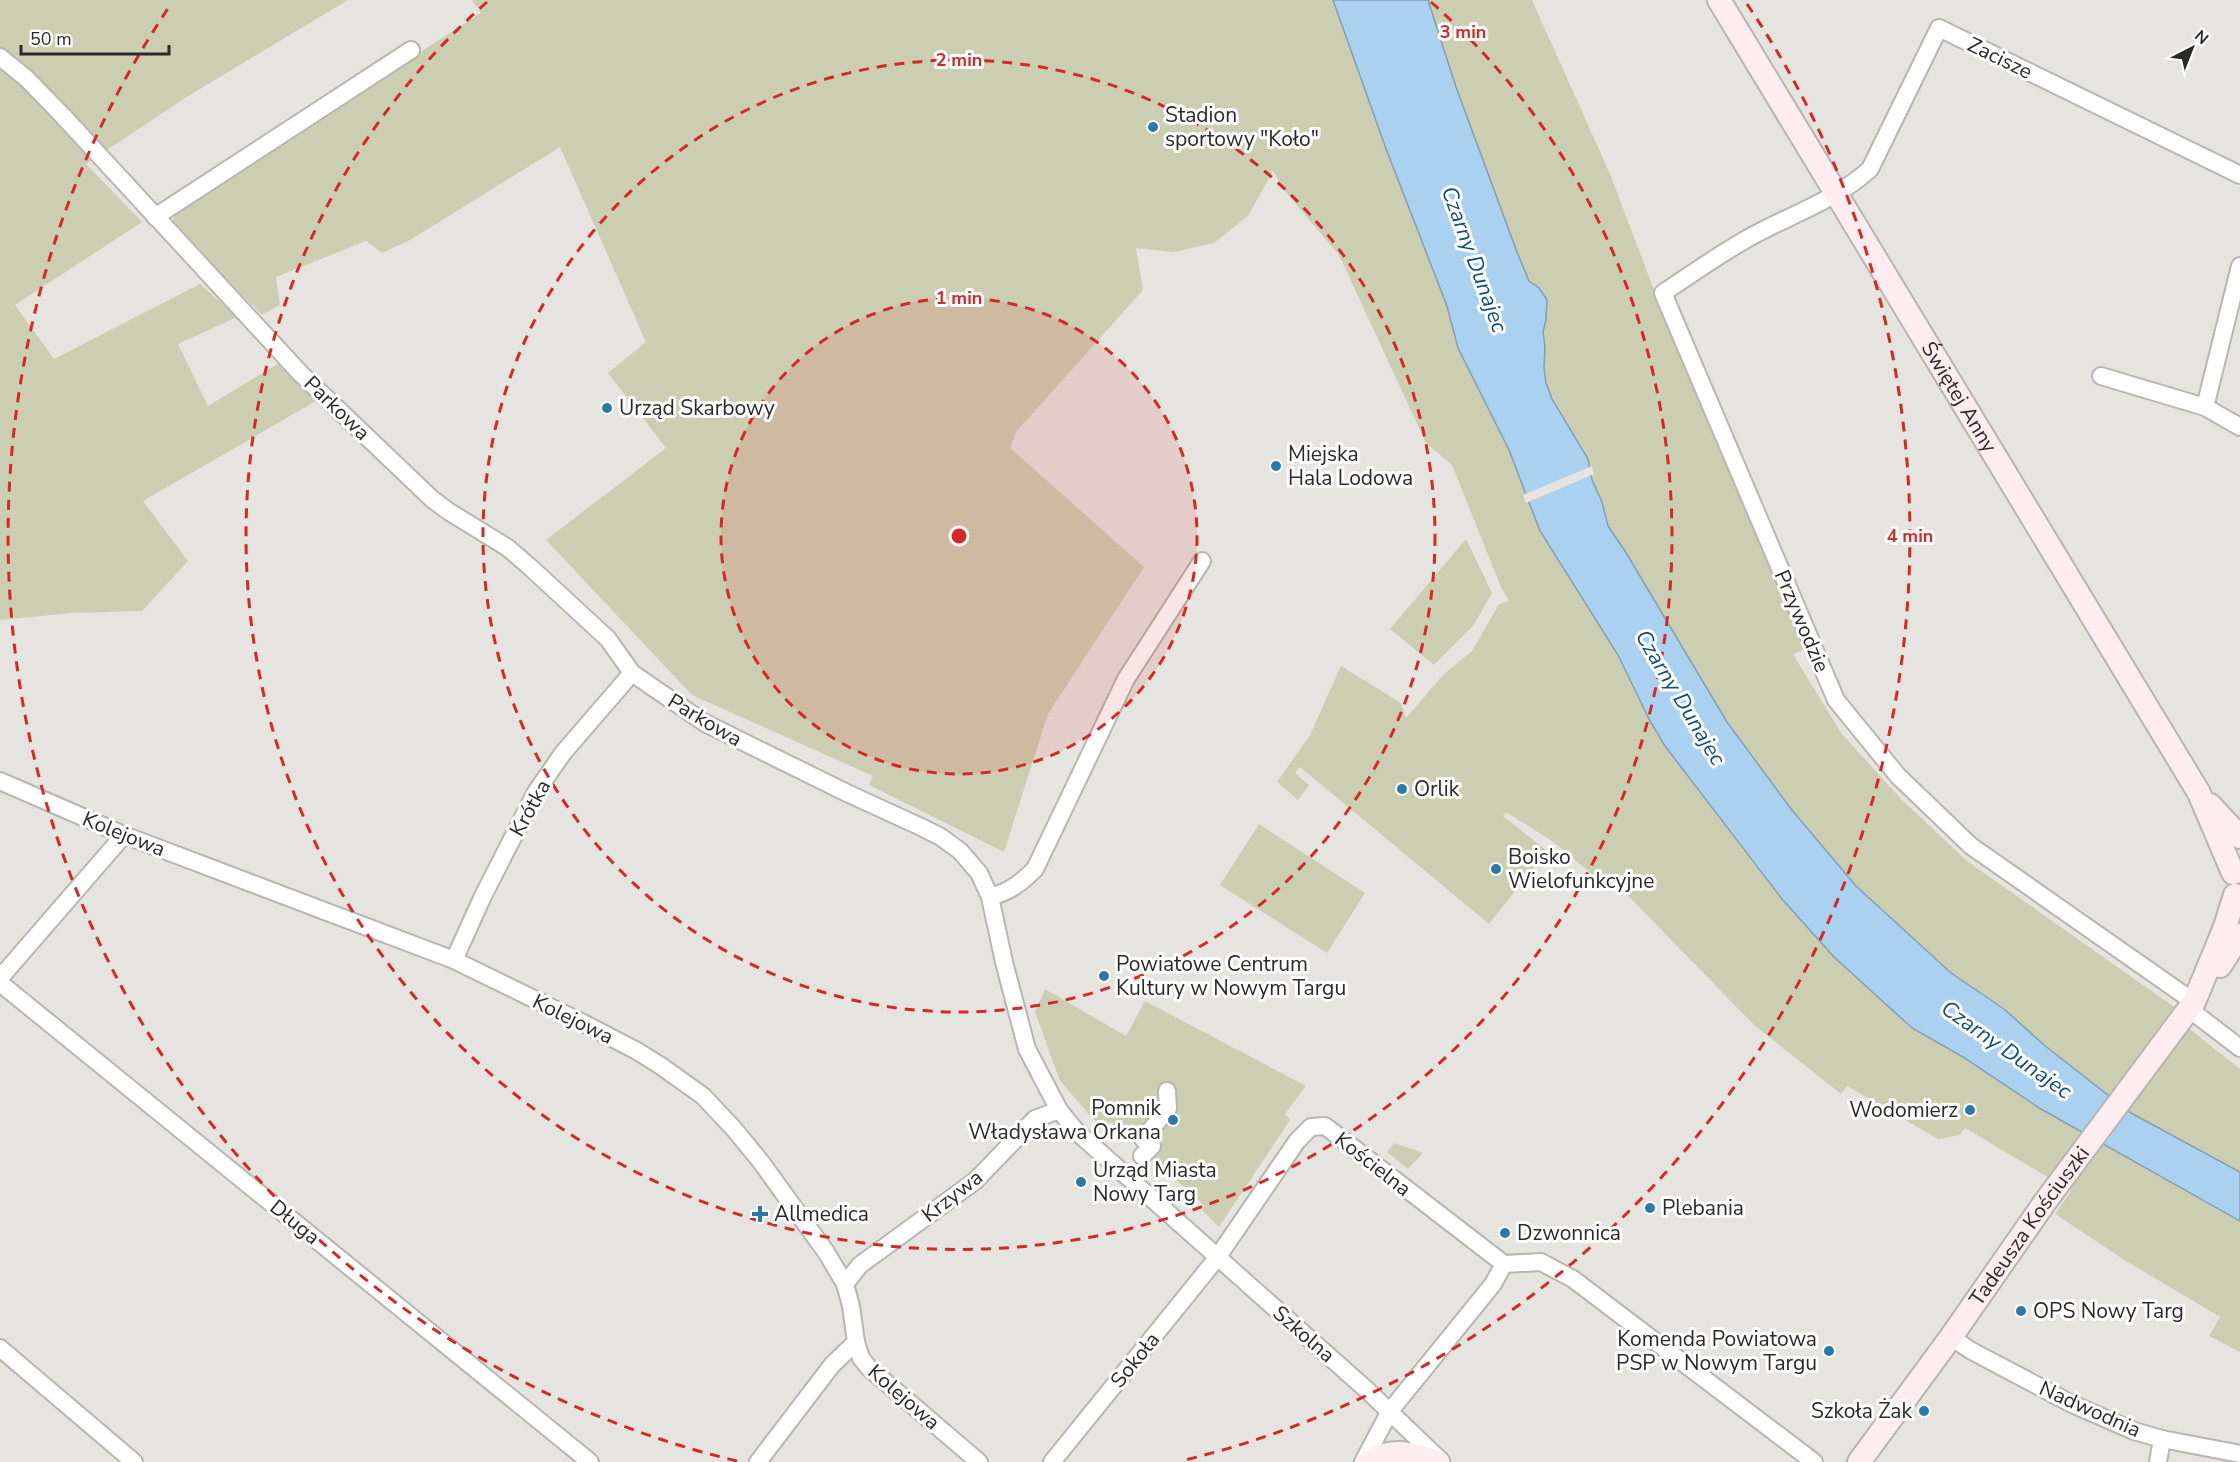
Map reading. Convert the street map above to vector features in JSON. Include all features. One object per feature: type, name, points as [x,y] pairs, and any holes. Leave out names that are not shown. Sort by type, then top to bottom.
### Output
[{"type":"street","name":"Świętej Anny","points":[[1719,0],[2199,793],[2237,883]]},
{"type":"street","name":"Zacisze","points":[[1836,194],[1855,183],[1870,169],[1939,28],[2240,175]]},
{"type":"street","points":[[155,217],[411,50]]},
{"type":"street","name":"Parkowa","points":[[0,57],[26,78],[63,116],[330,403],[432,499],[507,548],[565,597],[608,639],[632,673],[705,723],[940,837],[960,852],[979,873],[990,897],[1004,962],[1028,1049],[1059,1110]]},
{"type":"street","name":"Przywodzie","points":[[1836,194],[1745,240],[1663,293],[1836,700],[1898,776],[1971,846],[2192,1004]]},
{"type":"street","points":[[2205,407],[2240,266]]},
{"type":"street","points":[[2101,376],[2205,407],[2240,427]]},
{"type":"street","points":[[990,897],[1005,893],[1021,884],[1035,870],[1126,679],[1202,561]]},
{"type":"street","name":"Krótka","points":[[454,960],[483,896],[536,792],[563,753],[632,673]]},
{"type":"street","name":"Kolejowa","points":[[0,781],[124,835],[454,960],[637,1051],[703,1096],[734,1129],[826,1252],[845,1284],[861,1359],[979,1462]]},
{"type":"street","name":"Świętej Anny","points":[[2199,793],[2240,837]]},
{"type":"street","points":[[0,978],[124,835]]},
{"type":"street","name":"Tadeusza Kościuszki","points":[[2192,1004],[2225,927],[2237,883]]},
{"type":"street","name":"Tadeusza Kościuszki","points":[[1859,1462],[1951,1337],[2045,1202],[2212,978],[2240,935]]},
{"type":"street","name":"Długa","points":[[0,983],[590,1462]]},
{"type":"street","points":[[2192,1004],[2240,1048]]},
{"type":"street","points":[[1142,1156],[1152,1146],[1143,1139],[1168,1109],[1167,1091]]},
{"type":"street","name":"Szkolna","points":[[1059,1110],[1076,1131],[1390,1411],[1440,1462]]},
{"type":"street","name":"Krzywa","points":[[845,1284],[860,1265],[975,1181],[1035,1119],[1059,1110]]},
{"type":"street","name":"Kościelna","points":[[1217,1258],[1297,1141],[1311,1127],[1325,1126],[1504,1264]]},
{"type":"street","name":"Sokoła","points":[[1052,1462],[1217,1258]]},
{"type":"street","points":[[1364,1462],[1390,1411],[1493,1284],[1504,1264],[1541,1262],[1573,1279],[1814,1462]]},
{"type":"street","name":"Nadwodnia","points":[[1951,1337],[1970,1350],[2072,1404],[2134,1431],[2240,1454]]},
{"type":"street","points":[[758,1462],[832,1365],[856,1342]]},
{"type":"street","points":[[0,1348],[134,1462]]},
{"type":"street","points":[[2158,1462],[2162,1438]]},
{"type":"street","points":[[1369,1462],[1374,1458],[1399,1451],[1440,1462]]},
{"type":"green space","points":[[0,0],[348,0],[185,98],[86,164],[142,222],[15,305],[54,359],[200,284],[237,317],[178,344],[208,406],[281,362],[316,401],[143,501],[188,561],[142,611],[73,613],[0,620]]},
{"type":"green space","points":[[472,0],[1333,0],[1385,146],[1447,306],[1458,348],[1509,450],[1540,531],[1618,655],[1650,721],[1665,746],[1782,899],[1834,957],[1912,1028],[1963,1057],[2041,1109],[2240,1221],[2240,1352],[2209,1336],[2220,1317],[2126,1261],[2055,1214],[2071,1191],[1965,1128],[1960,1135],[1938,1139],[1847,1086],[1841,1094],[1754,1025],[1606,873],[1599,880],[1552,841],[1506,812],[1503,816],[1547,851],[1489,924],[1300,767],[1295,773],[1309,785],[1298,800],[1277,782],[1310,735],[1341,666],[1401,703],[1406,718],[1444,674],[1472,651],[1499,604],[1509,601],[1501,587],[1452,465],[1426,443],[1339,255],[1285,191],[1273,171],[1248,216],[1214,243],[1174,252],[1136,248],[1143,290],[1016,432],[1010,448],[1144,567],[1048,714],[1004,852],[869,785],[873,776],[692,695],[546,540],[666,448],[608,373],[646,342],[560,147],[410,240],[382,253],[366,241],[276,277],[280,305],[262,315],[172,225],[177,209],[481,13]]},
{"type":"green space","points":[[1428,0],[1532,0],[1610,174],[1662,311],[1808,648],[1793,654],[1841,733],[1901,799],[1967,861],[2174,1007],[2191,1030],[2240,1069],[2240,1172],[2131,1113],[2044,1045],[2004,1009],[1951,973],[1856,886],[1791,809],[1727,722],[1608,526],[1602,502],[1592,480],[1588,459],[1552,399],[1546,383],[1544,367],[1543,332],[1547,300],[1539,288],[1529,281],[1517,252],[1456,87]]},
{"type":"green space","points":[[1466,539],[1492,593],[1473,626],[1434,665],[1390,629]]},
{"type":"green space","points":[[1259,824],[1365,893],[1327,953],[1220,885]]},
{"type":"green space","points":[[1045,989],[1126,1036],[1145,1001],[1306,1086],[1285,1114],[1290,1120],[1219,1227],[1202,1210],[1205,1206],[1111,1122],[1103,1130],[1060,1081],[1035,1012]]},
{"type":"green space","points":[[1394,1143],[1423,1153],[1408,1169],[1387,1152]]},
{"type":"water","name":"Czarny Dunajec","points":[[1333,0],[1428,0],[1456,87],[1517,252],[1529,281],[1539,288],[1547,300],[1543,332],[1546,383],[1552,399],[1588,459],[1592,480],[1602,502],[1608,526],[1727,722],[1791,809],[1856,886],[1951,973],[2004,1009],[2044,1045],[2131,1113],[2240,1172],[2240,1221],[2041,1109],[1963,1057],[1912,1028],[1834,957],[1782,899],[1665,746],[1650,721],[1618,655],[1540,531],[1509,450],[1458,348],[1447,306],[1385,146]]},
{"type":"pier","points":[[1592,466],[1594,474],[1526,503],[1523,495]]},
{"type":"place","name":"Stadion sportowy \"Koło\"","points":[[1153,127]]},
{"type":"place","name":"Urząd Skarbowy","points":[[607,408]]},
{"type":"place","name":"Miejska Hala Lodowa","points":[[1276,466]]},
{"type":"place","name":"Orlik","points":[[1402,789]]},
{"type":"place","name":"Boisko Wielofunkcyjne","points":[[1496,869]]},
{"type":"place","name":"Powiatowe Centrum Kultury w Nowym Targu","points":[[1104,976]]},
{"type":"place","name":"Wodomierz","points":[[1970,1110]]},
{"type":"place","name":"Pomnik Władysława Orkana","points":[[1173,1120]]},
{"type":"place","name":"Urząd Miasta Nowy Targ","points":[[1081,1182]]},
{"type":"place","name":"Plebania","points":[[1650,1208]]},
{"type":"place","name":"Allmedica","points":[[760,1214]]},
{"type":"place","name":"Dzwonnica","points":[[1505,1233]]},
{"type":"place","name":"OPS Nowy Targ","points":[[2021,1311]]},
{"type":"place","name":"Komenda Powiatowa PSP w Nowym Targu","points":[[1829,1351]]},
{"type":"place","name":"Szkoła Żak","points":[[1924,1411]]}]
